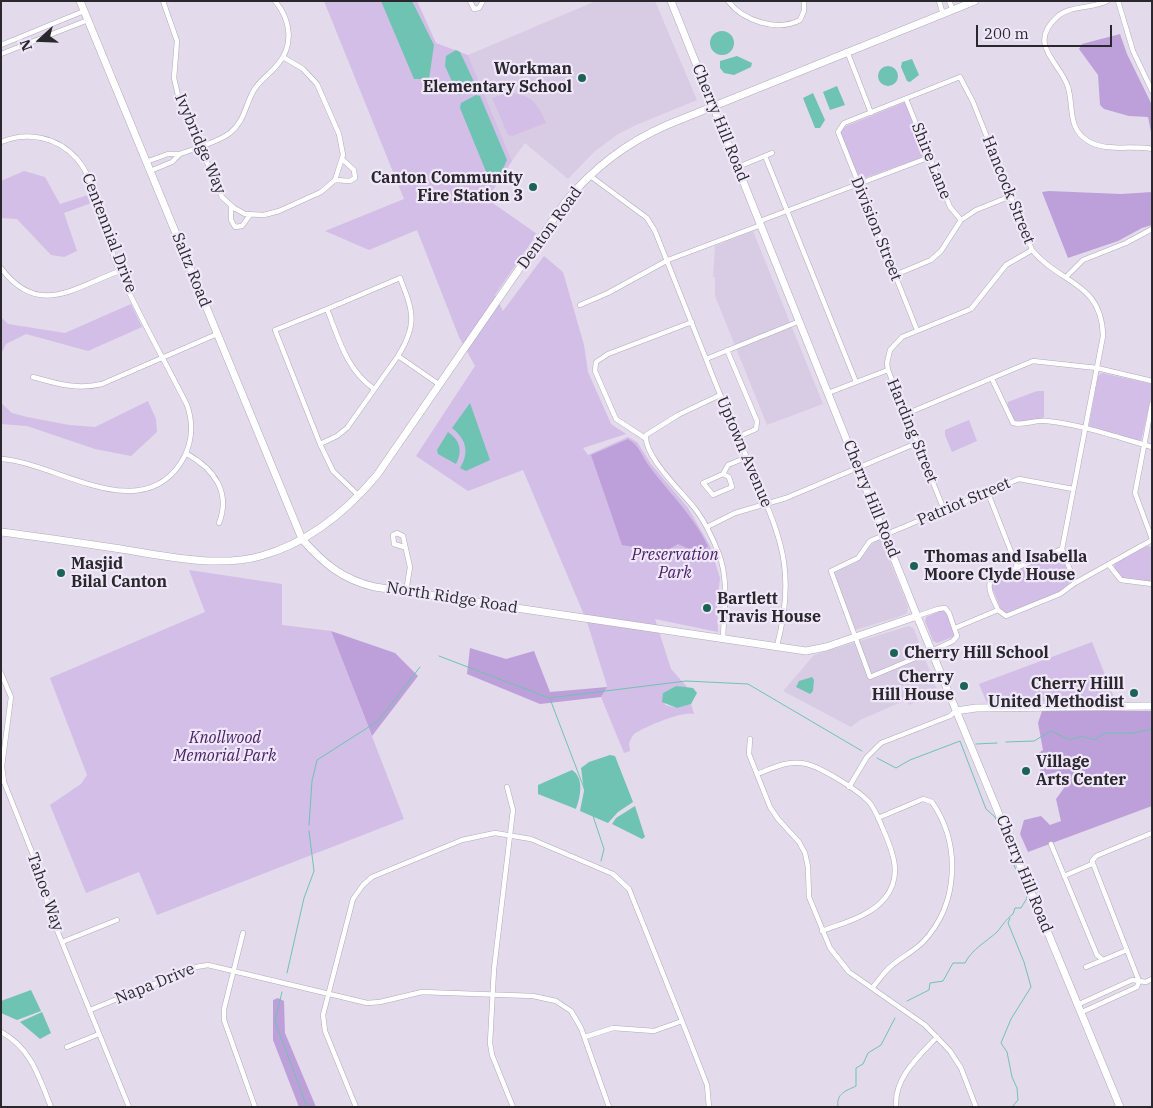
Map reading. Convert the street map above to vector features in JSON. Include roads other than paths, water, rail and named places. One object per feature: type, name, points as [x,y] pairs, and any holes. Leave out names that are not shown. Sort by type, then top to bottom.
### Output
[{"type":"street","name":"Saltz Road","points":[[80,1],[302,538]]},
{"type":"street","name":"Ivybridge Way","points":[[163,1],[177,41],[174,70],[176,89],[199,147],[219,194],[231,207],[250,215]]},
{"type":"street","points":[[146,162],[168,154],[180,154],[199,147],[229,133],[240,123],[257,86],[283,58],[288,45],[289,30],[285,15],[275,1]]},
{"type":"street","points":[[470,1],[474,9],[479,8],[483,1]]},
{"type":"street","name":"Cherry Hill Road","points":[[671,1],[917,616],[1077,1004],[1117,1106]]},
{"type":"street","points":[[728,1],[740,13],[753,20],[786,26],[800,20],[804,11],[804,1]]},
{"type":"street","points":[[939,1],[943,14]]},
{"type":"street","points":[[949,1],[953,10]]},
{"type":"street","name":"Denton Road","points":[[302,538],[334,519],[359,496],[382,468],[566,201],[589,175],[611,156],[667,125],[975,1]]},
{"type":"street","points":[[1107,1],[1094,7],[1066,11],[1058,16],[1046,33],[1046,50],[1068,88],[1073,124],[1083,137],[1102,147],[1137,146],[1152,149]]},
{"type":"street","points":[[1118,1],[1133,51],[1152,91]]},
{"type":"street","points":[[1,45],[84,11]]},
{"type":"street","points":[[1,54],[26,46],[88,20]]},
{"type":"street","points":[[22,37],[26,46]]},
{"type":"street","points":[[847,51],[871,113]]},
{"type":"street","points":[[231,207],[231,220],[235,227],[242,226],[250,215],[264,215],[286,208],[319,194],[335,180],[343,160],[340,139],[317,84],[303,69],[283,58]]},
{"type":"street","name":"Hancock Street","points":[[839,129],[844,123],[956,78],[962,78],[1032,250],[1045,263],[1088,293],[1100,312],[1103,336],[1062,549]]},
{"type":"street","name":"Shire Lane","points":[[906,99],[950,207],[961,220]]},
{"type":"street","name":"Division Street","points":[[839,129],[838,136],[917,330]]},
{"type":"street","name":"Centennial Drive","points":[[1,142],[25,136],[42,138],[66,148],[87,174],[120,271],[163,356],[190,417],[190,441],[187,454]]},
{"type":"street","points":[[738,167],[772,153]]},
{"type":"street","points":[[150,172],[172,162],[180,154]]},
{"type":"street","points":[[765,156],[856,382]]},
{"type":"street","points":[[580,305],[608,293],[668,260],[857,183],[881,177],[930,157]]},
{"type":"street","points":[[335,180],[350,181],[355,178],[354,170],[343,160]]},
{"type":"street","name":"Uptown Avenue","points":[[589,175],[647,218],[655,231],[720,395],[766,502],[780,544],[785,575],[785,602],[777,646]]},
{"type":"street","points":[[895,275],[925,263],[937,255],[961,220],[976,210],[1011,196]]},
{"type":"street","points":[[1066,276],[1083,260],[1126,243],[1152,229]]},
{"type":"street","name":"Harding Street","points":[[944,510],[888,370],[890,350],[902,337],[971,309],[1006,265],[1032,250]]},
{"type":"street","points":[[1,268],[17,284],[28,290],[55,296],[73,292],[120,271]]},
{"type":"street","points":[[320,444],[337,436],[347,428],[398,356],[409,337],[412,318],[400,278],[274,330],[320,444],[333,472],[359,496]]},
{"type":"street","points":[[327,309],[350,366],[361,379],[374,389]]},
{"type":"street","points":[[706,359],[800,321]]},
{"type":"street","points":[[692,322],[608,354],[596,362],[595,371],[616,419],[645,438],[654,458],[707,527],[724,571],[723,638]]},
{"type":"street","points":[[34,377],[74,388],[88,388],[102,384],[217,334]]},
{"type":"street","points":[[726,350],[757,421],[756,428],[738,437]]},
{"type":"street","points":[[398,356],[440,385]]},
{"type":"street","points":[[906,414],[1038,361],[1097,368],[1152,381]]},
{"type":"street","points":[[828,393],[888,370]]},
{"type":"street","points":[[992,379],[1013,423],[1023,424],[1040,420],[1085,428],[1152,447]]},
{"type":"street","points":[[645,438],[678,415],[720,395]]},
{"type":"street","points":[[1075,583],[1062,549],[992,578],[988,582],[998,610],[1006,616],[1060,594],[1075,583],[1152,540],[1135,493],[1152,404]]},
{"type":"street","points":[[707,527],[735,513],[766,502],[786,498],[917,444]]},
{"type":"street","points":[[1,458],[24,462],[101,488],[128,491],[149,488],[162,482],[176,470],[187,454],[208,469],[221,490],[225,501],[219,523]]},
{"type":"street","points":[[723,474],[728,477],[732,487],[713,495],[703,483],[723,474],[728,465],[747,457]]},
{"type":"street","name":"Patriot Street","points":[[855,637],[831,571],[858,558],[870,541],[1019,479],[1073,489]]},
{"type":"street","points":[[988,493],[1018,567]]},
{"type":"street","points":[[1,532],[198,560],[259,556],[302,538]]},
{"type":"street","name":"North Ridge Road","points":[[302,538],[322,561],[339,574],[365,584],[406,592],[777,646],[812,650],[917,616]]},
{"type":"street","points":[[404,547],[410,566],[406,592]]},
{"type":"street","points":[[1108,565],[1121,580],[1152,584]]},
{"type":"street","points":[[855,637],[870,677],[932,651],[953,641],[957,636],[945,608],[917,616]]},
{"type":"street","points":[[955,628],[998,610]]},
{"type":"street","name":"Tahoe Way","points":[[1,673],[11,697],[2,766],[4,782],[43,880],[48,908],[129,1107]]},
{"type":"street","points":[[849,787],[868,756],[881,743],[950,716],[962,708],[1152,706]]},
{"type":"street","points":[[750,739],[749,754],[773,813],[799,842],[805,853],[808,867],[809,897],[822,931],[838,960],[872,988],[925,1025],[937,1037],[950,1051],[961,1068],[976,1107]]},
{"type":"street","points":[[757,774],[784,764],[800,762],[816,767],[868,801],[878,818],[895,861],[895,875],[888,894],[869,911],[822,931]]},
{"type":"street","points":[[507,787],[513,810],[492,995],[491,1049],[513,1107]]},
{"type":"street","points":[[872,988],[888,968],[915,950],[935,927],[947,901],[952,867],[948,838],[935,806],[930,800],[920,800],[878,818]]},
{"type":"street","points":[[1080,1012],[1137,987],[1139,980],[1092,864],[1095,856],[1152,833]]},
{"type":"street","points":[[356,1107],[325,1031],[323,1015],[351,906],[358,890],[368,880],[470,838],[495,834],[531,839],[613,874],[626,885],[632,895],[707,1085],[708,1107]]},
{"type":"street","points":[[1051,844],[1097,955],[1103,960]]},
{"type":"street","points":[[1064,876],[1092,864]]},
{"type":"street","points":[[62,942],[117,920]]},
{"type":"street","points":[[243,933],[224,1009],[224,1020],[255,1107]]},
{"type":"street","points":[[1086,967],[1127,950]]},
{"type":"street","name":"Napa Drive","points":[[90,1010],[196,967],[208,965],[361,1002],[374,1003],[422,992],[542,997],[556,1001],[574,1015],[584,1037],[609,1107]]},
{"type":"street","points":[[1077,1004],[1132,980],[1146,982],[1152,980]]},
{"type":"street","points":[[1110,990],[1113,998]]},
{"type":"street","points":[[584,1037],[613,1028],[654,1031],[682,1021]]},
{"type":"street","points":[[1,1032],[16,1041],[30,1058],[51,1107]]},
{"type":"street","points":[[67,1047],[99,1034]]},
{"type":"street","points":[[896,1107],[895,1096],[905,1074],[937,1037]]},
{"type":"waterway","points":[[439,656],[549,698],[686,681],[748,684],[862,751]]},
{"type":"waterway","points":[[309,825],[312,781],[317,760],[378,721],[420,667]]},
{"type":"waterway","points":[[550,699],[584,788]]},
{"type":"waterway","points":[[1006,742],[1034,741],[1051,731],[1070,740],[1082,736],[1094,740],[1105,733],[1133,733],[1152,729]]},
{"type":"waterway","points":[[877,758],[896,768],[910,760],[960,741],[986,809],[995,817],[1027,898],[1021,908],[1015,908],[1013,914],[997,932],[975,950],[965,963],[953,963],[943,981],[930,983],[929,990],[907,1001]]},
{"type":"waterway","points":[[976,744],[997,743]]},
{"type":"waterway","points":[[593,816],[604,849],[601,861]]},
{"type":"waterway","points":[[287,973],[304,898],[314,871],[309,831]]},
{"type":"waterway","points":[[1010,918],[1008,923],[1024,962],[1031,987],[1011,1019],[1001,1043],[1007,1052],[1012,1077],[1017,1088],[1018,1100],[1012,1107]]},
{"type":"waterway","points":[[282,992],[275,1021],[307,1107]]},
{"type":"waterway","points":[[838,1107],[840,1096],[845,1091],[856,1086],[856,1068],[863,1064],[868,1053],[881,1045],[895,1018]]},
{"type":"place","name":"Workman Elementary School","points":[[582,78]]},
{"type":"place","name":"Canton Community Fire Station 3","points":[[533,187]]},
{"type":"place","name":"Thomas and Isabella Moore Clyde House","points":[[914,566]]},
{"type":"place","name":"Masjid Bilal Canton","points":[[61,573]]},
{"type":"place","name":"Bartlett Travis House","points":[[707,608]]},
{"type":"place","name":"Cherry Hill School","points":[[894,653]]},
{"type":"place","name":"Cherry Hill House","points":[[964,686]]},
{"type":"place","name":"Cherry Hilll United Methodist","points":[[1134,693]]},
{"type":"place","name":"Village Arts Center","points":[[1026,771]]},
{"type":"park label","name":"Preservation Park","points":[[675,564]]},
{"type":"park label","name":"Knollwood Memorial Park","points":[[225,747]]}]
